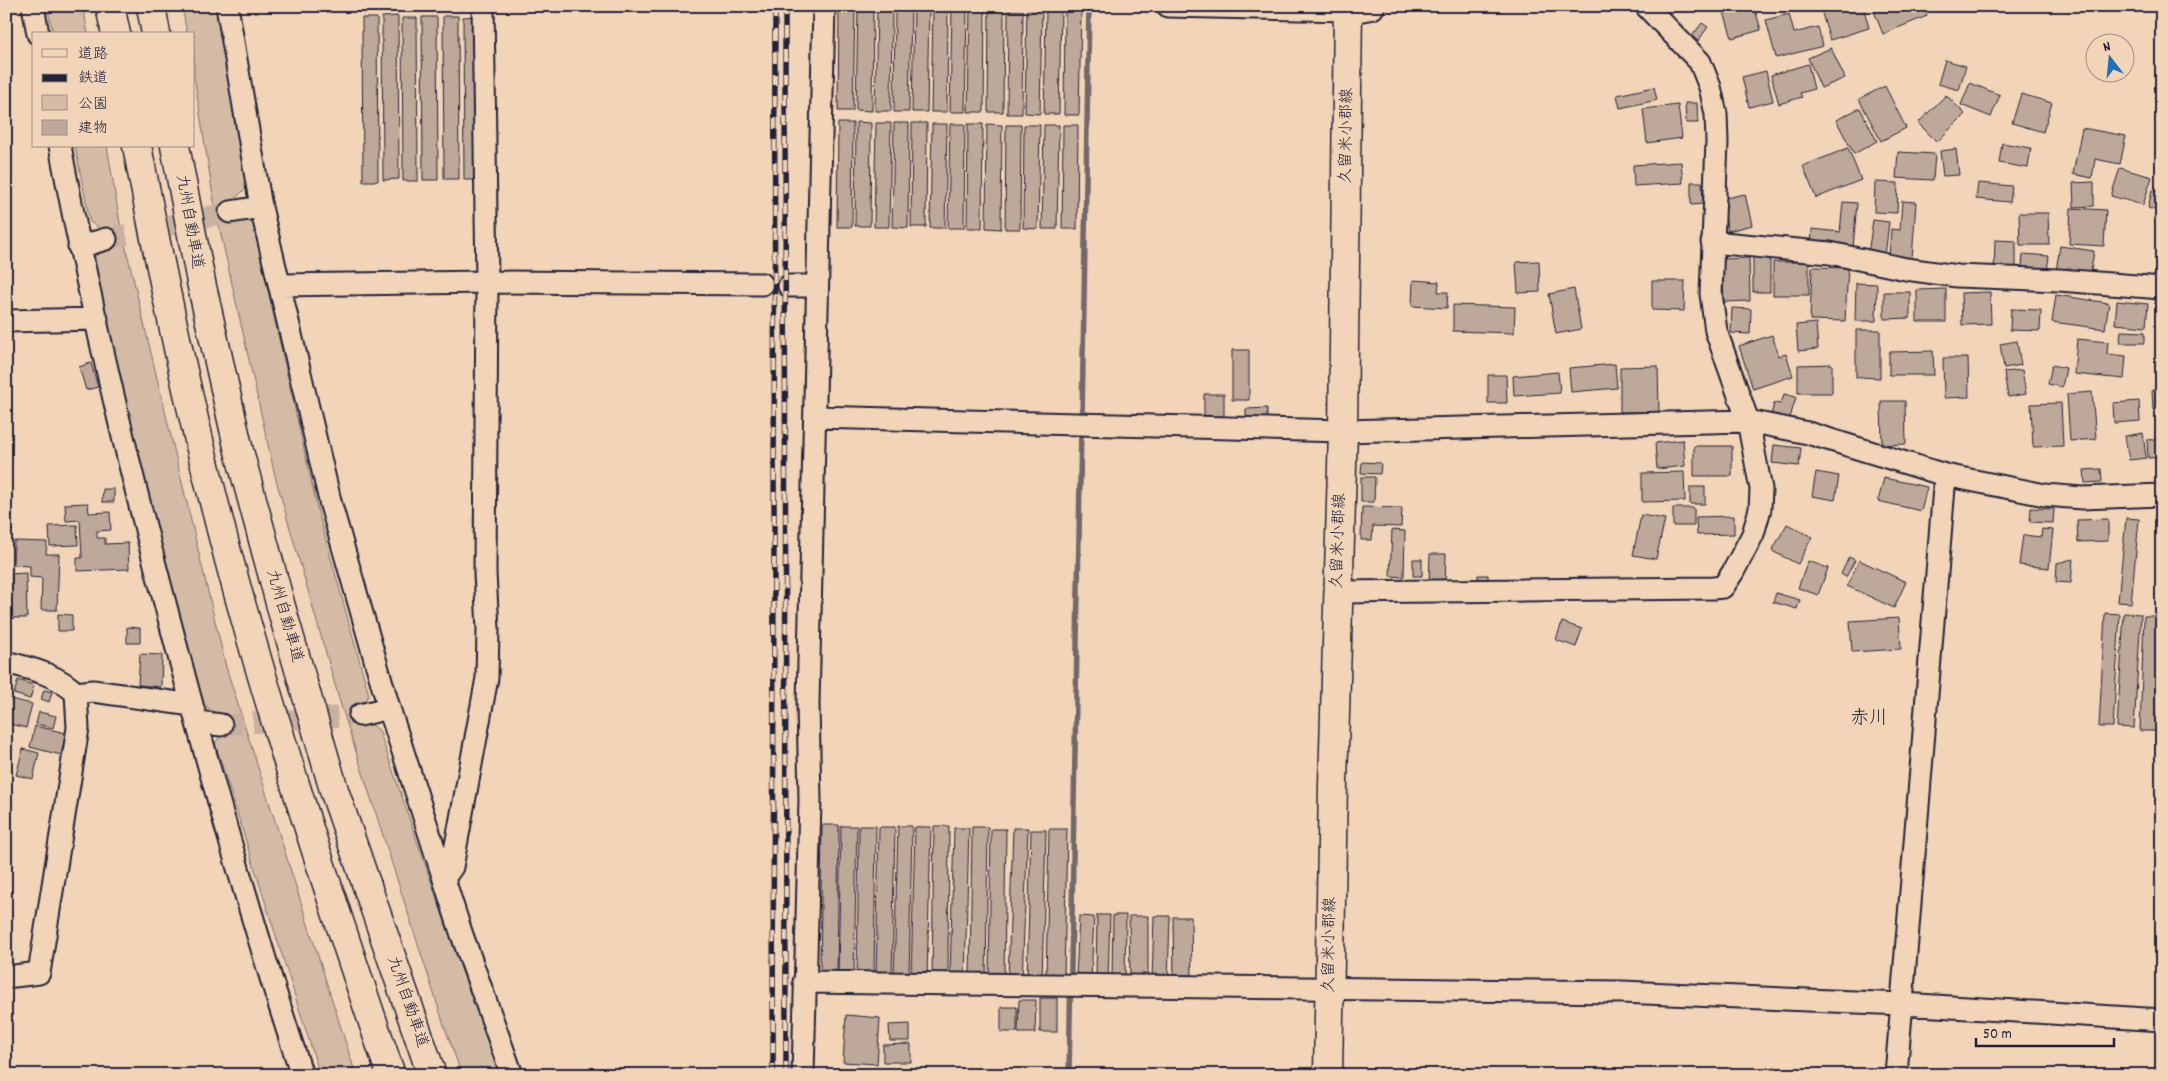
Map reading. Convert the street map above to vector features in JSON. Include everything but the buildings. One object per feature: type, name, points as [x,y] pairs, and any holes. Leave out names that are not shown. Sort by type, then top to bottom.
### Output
[{"type":"main road","points":[[110,6],[116,32]]},
{"type":"main road","points":[[151,6],[156,32]]},
{"type":"main road","name":"久留米小郡線","points":[[1328,1075],[1342,431],[1355,8]]},
{"type":"main road","points":[[137,148],[165,292],[186,385],[247,626],[300,801],[392,1075]]},
{"type":"main road","name":"九州自動車道","points":[[175,148],[200,282],[240,451],[283,614],[334,790],[432,1075]]},
{"type":"street","points":[[33,6],[38,32]]},
{"type":"street","points":[[226,6],[261,207],[331,505],[389,708],[444,878],[512,1075]]},
{"type":"street","points":[[444,878],[452,866],[487,678],[488,629],[485,573],[487,282],[483,6]]},
{"type":"street","points":[[803,1075],[810,800],[808,704],[824,6]]},
{"type":"street","points":[[1168,6],[1355,8]]},
{"type":"street","points":[[1338,592],[1723,587],[1753,534],[1760,509],[1761,488],[1748,421],[1716,331],[1710,294],[1717,142],[1716,114],[1710,87],[1700,62],[1646,6]]},
{"type":"street","points":[[60,148],[79,247],[140,505],[194,714],[237,865],[302,1075]]},
{"type":"street","points":[[230,212],[261,207]]},
{"type":"street","points":[[79,247],[106,238]]},
{"type":"street","points":[[1712,242],[1830,253],[1906,269],[1957,276],[2059,280],[2162,288]]},
{"type":"street","points":[[279,285],[487,282],[762,284]]},
{"type":"street","points":[[789,286],[817,286]]},
{"type":"street","points":[[6,321],[97,319]]},
{"type":"street","points":[[816,417],[1342,431],[1748,421],[1808,433],[1945,475],[2045,495],[2082,498],[2162,495]]},
{"type":"street","points":[[1896,1075],[1945,475]]},
{"type":"street","points":[[6,662],[48,674],[66,684],[76,693],[78,728],[39,973],[6,976]]},
{"type":"street","points":[[76,693],[93,691],[194,714],[221,726]]},
{"type":"street","points":[[360,715],[389,708]]},
{"type":"street","points":[[804,982],[1622,992],[1902,1004],[2162,1020]]},
{"type":"green space","points":[[47,6],[83,6],[88,32],[53,32]]},
{"type":"green space","points":[[182,6],[215,6],[248,186],[225,209],[253,224],[319,515],[369,695],[356,714],[379,730],[458,960],[500,1075],[462,1075],[444,1025],[340,702],[275,476],[215,208],[195,82],[195,32],[187,32]]},
{"type":"green space","points":[[75,148],[107,148],[120,223],[226,667],[356,1075],[320,1075],[215,743],[231,724],[204,705],[139,462],[92,261],[113,236],[90,222]]},
{"type":"waterway","points":[[1082,419],[1089,6]]},
{"type":"waterway","points":[[1069,1075],[1081,428]]},
{"type":"tunnel","points":[[106,239],[230,212]]},
{"type":"tunnel","points":[[221,725],[360,715]]},
{"type":"railway","points":[[773,1075],[775,6]]},
{"type":"railway","points":[[785,6],[786,1075]]},
{"type":"district","name":"赤川","points":[[1869,719]]}]
